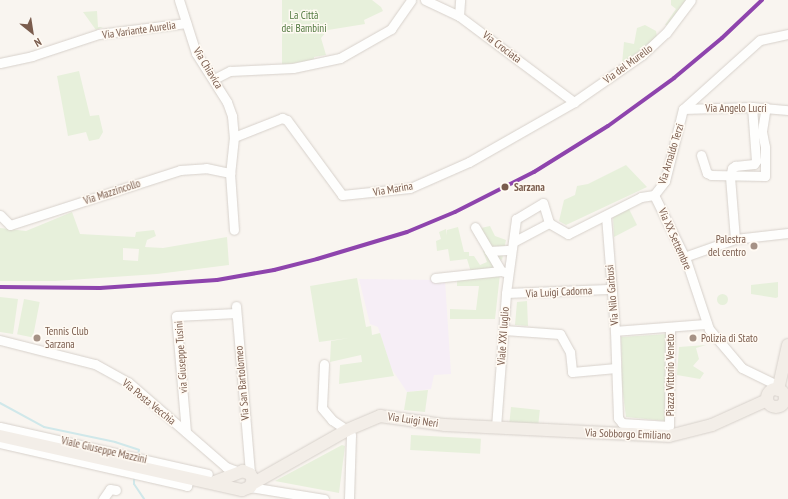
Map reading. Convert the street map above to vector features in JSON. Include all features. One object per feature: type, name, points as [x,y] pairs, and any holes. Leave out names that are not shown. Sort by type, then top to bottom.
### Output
[{"type":"main road","points":[[781,394],[788,345]]},
{"type":"main road","name":"Via Sobborgo Emiliano","points":[[482,427],[669,436],[712,425],[767,400],[768,394],[781,394]]},
{"type":"main road","name":"Via Luigi Neri","points":[[245,482],[279,469],[368,419],[388,416],[434,424],[482,427]]},
{"type":"main road","name":"Viale Giuseppe Mazzini","points":[[0,436],[210,478],[245,482]]},
{"type":"street","name":"Via Chiavica","points":[[179,0],[196,53],[214,79],[227,102],[234,137]]},
{"type":"street","points":[[214,79],[230,72],[293,68],[330,62],[391,30],[411,0]]},
{"type":"street","name":"Via Crociata","points":[[425,0],[459,16],[574,102]]},
{"type":"street","points":[[459,16],[460,0]]},
{"type":"street","name":"Via del Murello","points":[[574,102],[642,55],[666,33],[691,0]]},
{"type":"street","name":"Via Variante Aurelia","points":[[0,63],[32,56],[99,34],[186,23]]},
{"type":"street","points":[[684,109],[760,40],[788,34]]},
{"type":"street","name":"Via Marina","points":[[234,137],[282,118],[287,120],[342,195],[410,188],[469,162],[574,102]]},
{"type":"street","points":[[735,239],[730,177],[732,168],[735,166],[755,163],[752,107]]},
{"type":"street","points":[[701,155],[707,173],[730,177],[765,176],[763,119],[766,107]]},
{"type":"street","name":"Via Angelo Lucri","points":[[684,109],[766,107],[788,110]]},
{"type":"street","name":"Via Arnaldo Terzi","points":[[654,195],[665,181],[684,109]]},
{"type":"street","points":[[234,137],[230,173],[234,230]]},
{"type":"street","points":[[754,138],[764,138]]},
{"type":"street","name":"Via Mazzincollo","points":[[0,215],[10,225],[180,170],[206,168],[230,173]]},
{"type":"street","name":"Via XX Settembre","points":[[549,223],[568,234],[641,197],[654,195],[684,257],[707,324],[742,368],[773,383],[781,394]]},
{"type":"street","name":"Viale XXI luglio","points":[[501,428],[506,293],[505,272],[511,245],[519,215],[543,203],[549,223]]},
{"type":"street","name":"Via Nilo Garbusi","points":[[606,216],[615,331],[707,324]]},
{"type":"street","points":[[489,251],[511,245],[549,223]]},
{"type":"street","points":[[475,227],[489,251],[505,272]]},
{"type":"street","points":[[684,257],[735,239],[787,233]]},
{"type":"street","points":[[435,278],[505,272]]},
{"type":"street","name":"Via Luigi Cadorna","points":[[506,293],[608,289],[612,292]]},
{"type":"street","name":"via Giuseppe Tusini","points":[[186,432],[176,316],[236,310]]},
{"type":"street","name":"Via San Bartolomeo","points":[[236,310],[249,459],[245,482]]},
{"type":"street","name":"Piazza Vittorio Veneto","points":[[615,331],[618,418],[622,423],[669,426],[670,328]]},
{"type":"street","points":[[504,330],[560,334],[570,352],[572,372],[616,368]]},
{"type":"street","name":"Via Posta Vecchia","points":[[0,340],[95,364],[128,382],[245,482]]},
{"type":"street","points":[[324,364],[322,408],[332,420],[347,430],[353,444],[349,499]]},
{"type":"street","name":"Viale Giuseppe Mazzini","points":[[0,426],[190,474],[187,486],[0,443]]},
{"type":"street","name":"Viale Giuseppe Mazzini","points":[[245,482],[324,499]]},
{"type":"street","points":[[102,499],[110,489],[116,490]]},
{"type":"shaded area","points":[[359,279],[445,280],[451,374],[434,375],[431,389],[407,392],[391,368],[378,327],[370,324]]},
{"type":"green space","name":"La Città dei Bambini","points":[[282,0],[372,0],[381,7],[383,11],[364,20],[365,24],[328,30],[321,38],[326,55],[314,57],[314,60],[282,65]]},
{"type":"green space","points":[[671,0],[686,0],[667,25],[665,25],[676,9],[671,5]]},
{"type":"green space","points":[[97,11],[98,27],[103,27],[96,30],[83,12]]},
{"type":"green space","points":[[645,25],[656,31],[657,37],[622,64],[624,42],[634,44],[637,28]]},
{"type":"green space","points":[[79,71],[90,116],[99,115],[103,132],[99,139],[89,141],[86,132],[68,136],[57,76]]},
{"type":"green space","points":[[626,165],[647,187],[566,225],[559,221],[564,200],[575,195],[577,186],[588,184]]},
{"type":"green space","points":[[628,207],[637,225],[614,237],[613,216]]},
{"type":"green space","points":[[72,212],[80,234],[135,237],[136,232],[154,230],[156,236],[147,240],[145,247],[163,248],[227,237],[229,265],[157,274],[55,281],[0,281],[0,228],[26,231]],"holes":[[[123,248],[139,249],[138,261],[123,260]]]},
{"type":"green space","points":[[490,226],[495,236],[506,240],[502,260],[496,258],[481,228]]},
{"type":"green space","points":[[458,227],[464,252],[469,252],[469,256],[474,256],[480,265],[487,262],[483,251],[485,250],[495,268],[471,272],[467,259],[450,261],[448,249],[437,251],[436,241],[441,239],[439,232],[446,229],[447,235],[447,230]]},
{"type":"green space","points":[[500,274],[495,319],[450,319],[450,309],[476,310],[479,286],[457,286],[457,280]]},
{"type":"green space","points":[[357,278],[366,327],[371,326],[372,335],[380,333],[394,376],[339,384],[340,365],[362,362],[361,355],[330,362],[331,341],[349,338],[319,342],[310,286]]},
{"type":"green space","points":[[778,282],[778,297],[776,298],[751,294],[751,285]]},
{"type":"green space","points":[[722,293],[726,295],[728,299],[726,303],[722,305],[718,303],[716,299],[718,295]]},
{"type":"green space","points":[[0,297],[18,299],[13,334],[0,332]]},
{"type":"green space","points":[[24,299],[40,302],[33,337],[17,334]]},
{"type":"green space","points":[[527,301],[528,326],[515,325],[517,302]]},
{"type":"green space","points":[[668,334],[665,421],[626,417],[620,369],[622,364],[621,337]]},
{"type":"green space","points":[[706,345],[696,348],[699,359],[693,366],[704,373],[700,379],[677,375],[679,347]]},
{"type":"green space","points":[[428,390],[425,412],[404,410],[407,392]]},
{"type":"green space","points":[[511,407],[540,410],[538,427],[509,424]]},
{"type":"green space","points":[[411,435],[481,439],[480,454],[410,450]]},
{"type":"green space","points":[[342,445],[345,446],[339,493],[275,481]]},
{"type":"waterway","points":[[0,403],[44,427],[115,442],[139,450],[138,455]]},
{"type":"waterway","points":[[134,477],[134,484],[144,499]]},
{"type":"transit line","points":[[0,287],[100,288],[217,280],[274,270],[317,259],[407,232],[455,212],[534,172],[608,126],[674,78],[722,38],[762,0]]},
{"type":"place","name":"Sarzana","points":[[505,187]]},
{"type":"place","name":"Palestra del centro","points":[[754,246]]},
{"type":"place","name":"Tennis Club Sarzana","points":[[37,338]]},
{"type":"place","name":"Polizia di Stato","points":[[693,338]]}]
